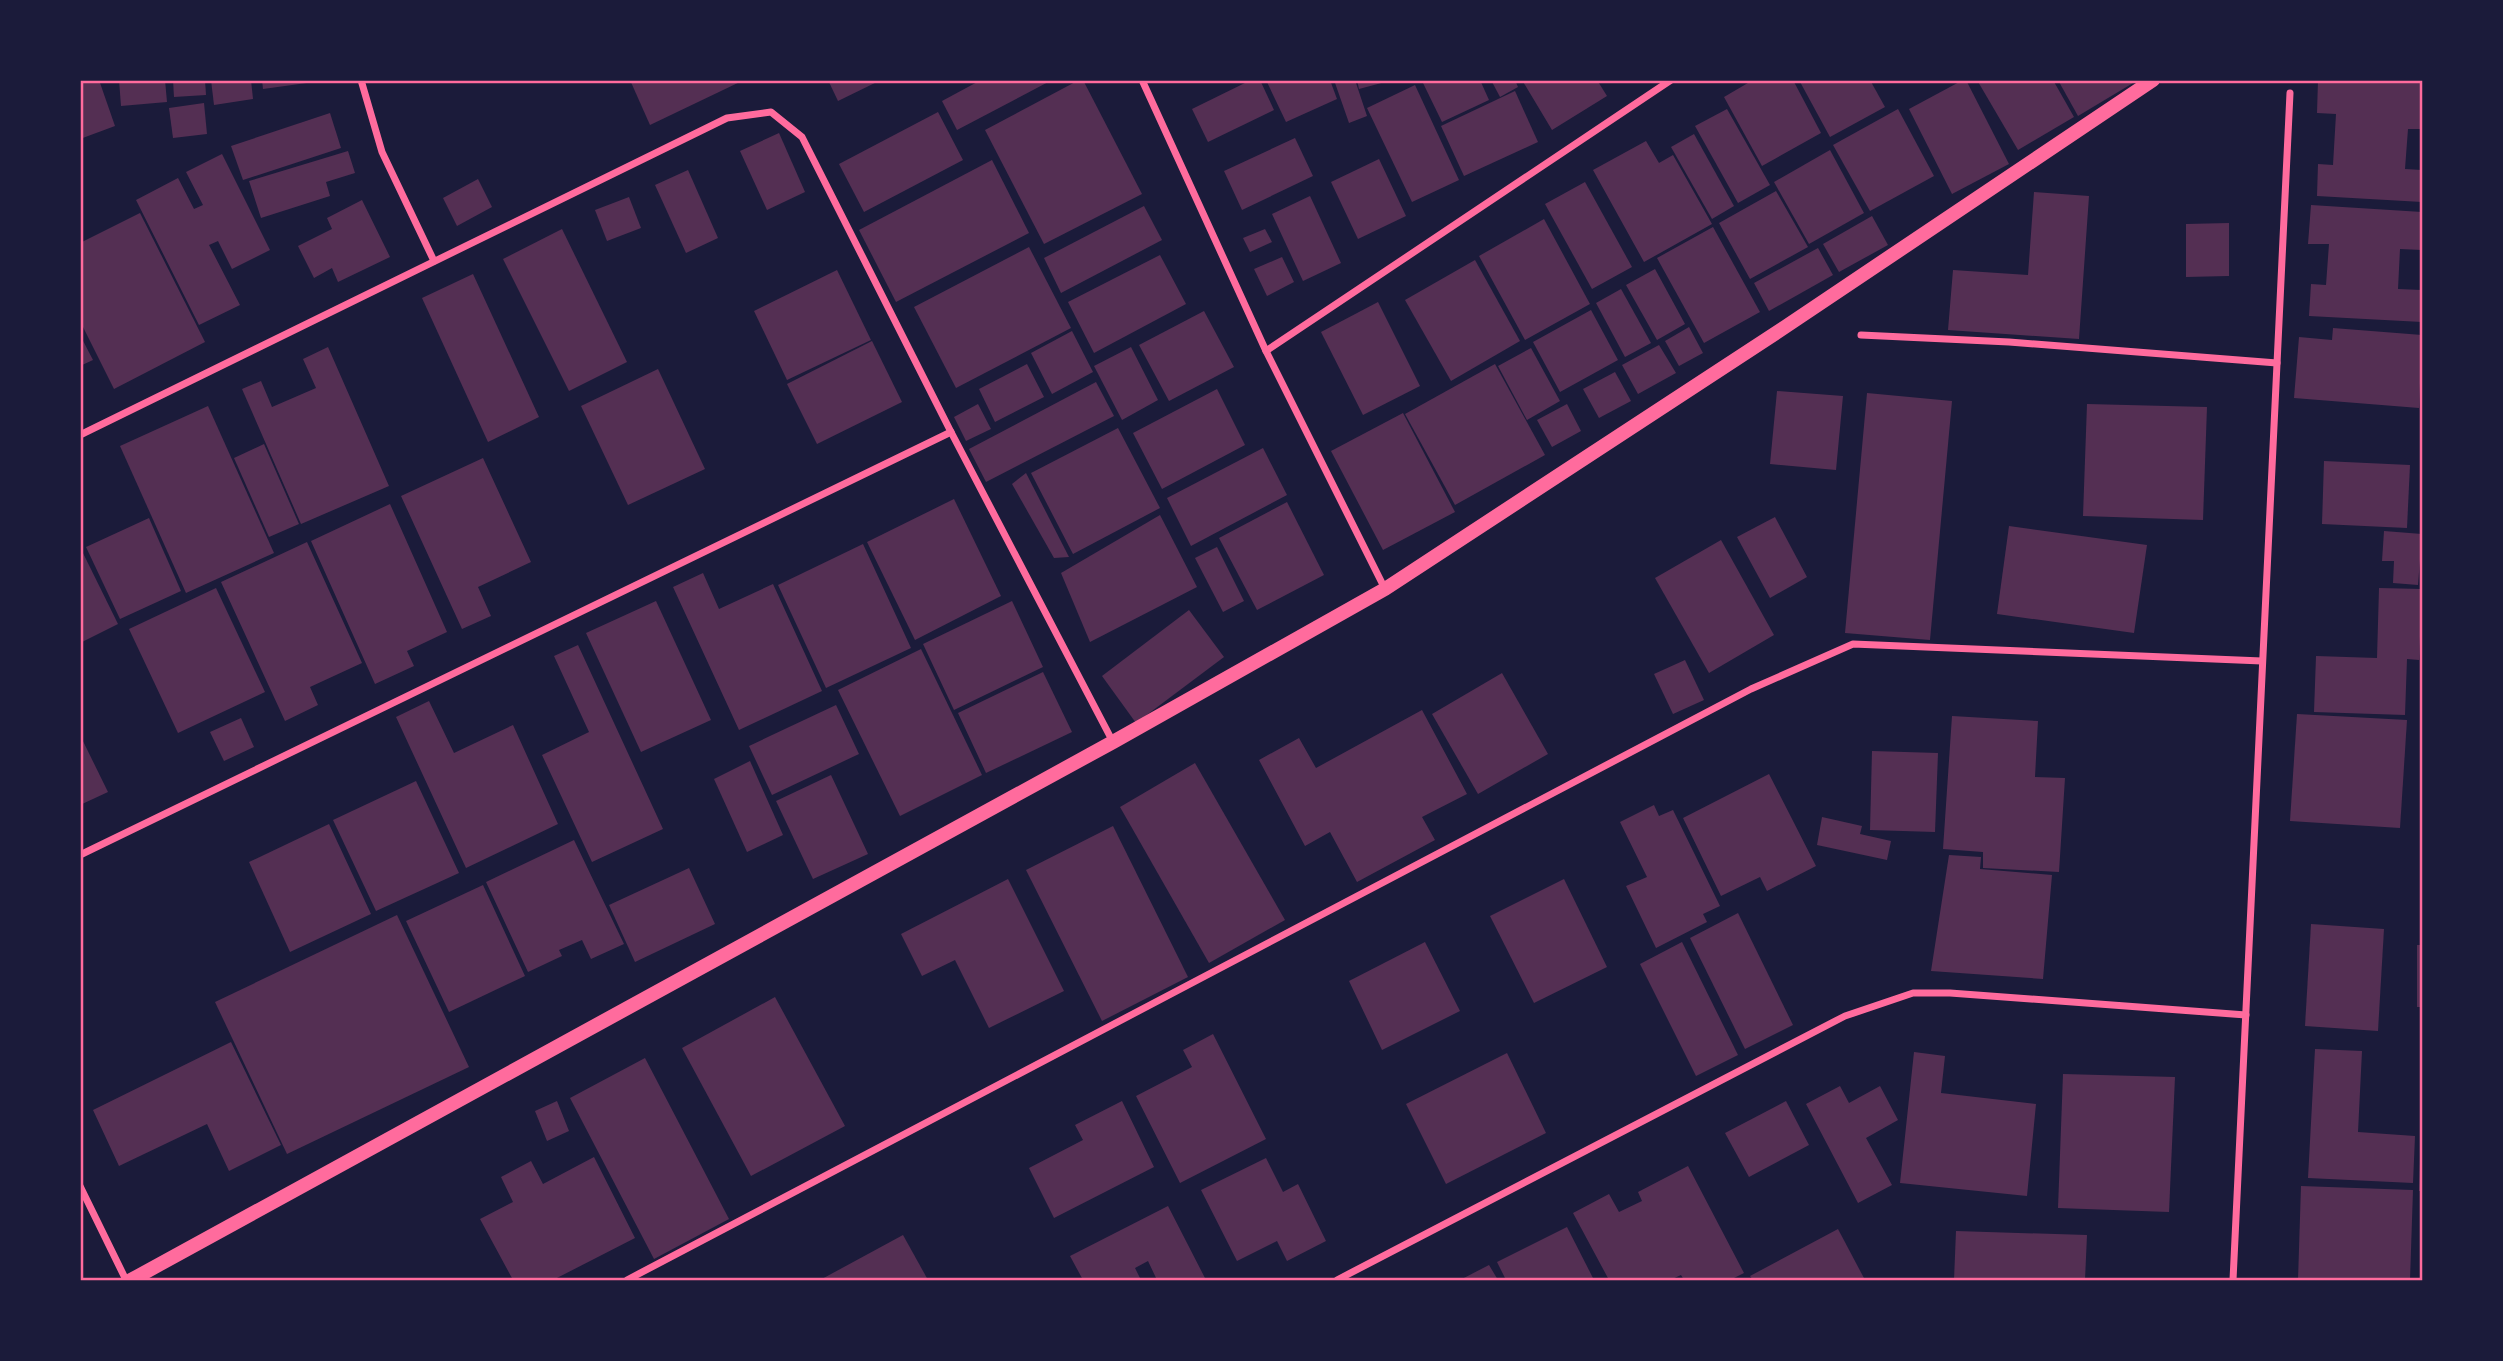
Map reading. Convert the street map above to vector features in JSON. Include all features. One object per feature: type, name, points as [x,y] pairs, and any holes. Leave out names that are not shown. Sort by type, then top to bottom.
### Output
[{"type":"main road","points":[[128,1280],[1113,741],[1385,589],[2153,80]]},
{"type":"street","points":[[362,80],[382,152],[434,261]]},
{"type":"street","points":[[1142,80],[1266,351],[1385,589]]},
{"type":"street","points":[[1266,351],[1671,80]]},
{"type":"street","points":[[2232,1280],[2290,93]]},
{"type":"street","points":[[80,435],[727,118],[771,112],[802,137],[951,432],[1113,741]]},
{"type":"street","points":[[1861,335],[2009,342],[2277,363]]},
{"type":"street","points":[[80,855],[951,432]]},
{"type":"street","points":[[627,1280],[1751,689],[1853,644],[2262,662]]},
{"type":"street","points":[[1337,1280],[1845,1016],[1913,993],[1963,994],[2246,1015]]},
{"type":"street","points":[[80,1186],[128,1280]]},
{"type":"building","points":[[80,80],[99,80],[115,126],[80,139]]},
{"type":"building","points":[[119,80],[165,80],[167,102],[121,106]]},
{"type":"building","points":[[173,80],[205,80],[206,95],[174,97]]},
{"type":"building","points":[[211,80],[251,80],[253,99],[214,105]]},
{"type":"building","points":[[262,80],[314,80],[314,82],[263,89]]},
{"type":"building","points":[[630,80],[744,80],[650,125]]},
{"type":"building","points":[[828,80],[881,80],[838,101]]},
{"type":"building","points":[[981,80],[1052,80],[957,130],[942,101]]},
{"type":"building","points":[[1083,80],[1142,194],[1044,244],[985,130]]},
{"type":"building","points":[[1251,80],[1260,80],[1274,110],[1208,142],[1192,109]]},
{"type":"building","points":[[1266,80],[1330,80],[1337,99],[1286,122]]},
{"type":"building","points":[[1334,80],[1355,80],[1367,116],[1349,123]]},
{"type":"building","points":[[1357,80],[1389,80],[1389,81],[1359,89]]},
{"type":"building","points":[[1428,80],[1480,80],[1489,100],[1442,122],[1423,83]]},
{"type":"building","points":[[1491,80],[1515,80],[1518,87],[1500,97]]},
{"type":"building","points":[[1522,80],[1597,80],[1607,96],[1552,130]]},
{"type":"building","points":[[1753,80],[1793,80],[1821,133],[1762,166],[1724,97]]},
{"type":"building","points":[[1799,80],[1870,80],[1885,107],[1830,137]]},
{"type":"building","points":[[1966,80],[2009,164],[1952,194],[1909,109]]},
{"type":"building","points":[[1977,80],[2053,80],[2074,117],[2018,150]]},
{"type":"building","points":[[2058,80],[2138,80],[2078,116]]},
{"type":"building","points":[[2318,80],[2422,81],[2422,129],[2408,129],[2405,169],[2422,170],[2422,202],[2317,196],[2318,164],[2333,165],[2336,114],[2317,113]]},
{"type":"building","points":[[1415,85],[1459,180],[1412,202],[1367,108]]},
{"type":"building","points":[[1515,91],[1538,142],[1464,176],[1441,126]]},
{"type":"building","points":[[204,103],[207,134],[173,138],[169,108]]},
{"type":"building","points":[[1727,109],[1770,185],[1738,203],[1695,126]]},
{"type":"building","points":[[1898,109],[1934,176],[1870,211],[1833,145]]},
{"type":"building","points":[[938,112],[963,160],[864,212],[839,164]]},
{"type":"building","points":[[330,113],[341,148],[243,180],[231,146]]},
{"type":"building","points":[[779,133],[805,192],[767,210],[740,151]]},
{"type":"building","points":[[1694,134],[1734,206],[1712,219],[1671,147]]},
{"type":"building","points":[[1295,138],[1313,176],[1242,210],[1224,171]]},
{"type":"building","points":[[1646,141],[1659,163],[1673,155],[1712,224],[1644,262],[1593,170]]},
{"type":"building","points":[[1830,150],[1864,213],[1809,244],[1774,182]]},
{"type":"building","points":[[348,151],[355,173],[326,182],[330,196],[261,218],[249,181]]},
{"type":"building","points":[[222,154],[270,250],[232,269],[218,241],[209,245],[240,305],[199,325],[136,200],[178,178],[194,209],[203,205],[186,172]]},
{"type":"building","points":[[1379,159],[1406,216],[1358,239],[1331,182]]},
{"type":"building","points":[[992,160],[1029,233],[896,302],[859,230]]},
{"type":"building","points":[[688,170],[718,238],[686,253],[655,185]]},
{"type":"building","points":[[478,179],[492,207],[457,226],[443,198]]},
{"type":"building","points":[[1585,182],[1632,267],[1592,289],[1545,204]]},
{"type":"building","points":[[1776,191],[1808,247],[1750,279],[1719,223]]},
{"type":"building","points":[[2034,192],[2089,196],[2079,339],[1948,330],[1953,270],[2028,275]]},
{"type":"building","points":[[1310,196],[1341,263],[1303,281],[1272,214]]},
{"type":"building","points":[[629,197],[641,228],[607,241],[595,210]]},
{"type":"building","points":[[362,200],[390,257],[338,282],[332,268],[314,278],[298,246],[332,229],[327,218]]},
{"type":"building","points":[[2311,205],[2422,212],[2422,250],[2400,249],[2398,289],[2422,290],[2422,322],[2309,316],[2311,284],[2326,285],[2329,244],[2308,244]]},
{"type":"building","points":[[1144,206],[1162,240],[1061,293],[1044,258]]},
{"type":"building","points":[[140,213],[205,342],[114,389],[80,321],[80,243]]},
{"type":"building","points":[[1872,216],[1888,245],[1839,272],[1823,244]]},
{"type":"building","points":[[1544,219],[1590,304],[1525,340],[1479,256]]},
{"type":"building","points":[[2229,223],[2229,276],[2186,277],[2186,224]]},
{"type":"building","points":[[1713,227],[1760,312],[1704,343],[1657,258]]},
{"type":"building","points":[[562,229],[627,362],[569,391],[503,259]]},
{"type":"building","points":[[1265,229],[1272,242],[1250,252],[1243,238]]},
{"type":"building","points":[[1029,247],[1071,328],[956,388],[914,307]]},
{"type":"building","points":[[1818,248],[1833,275],[1769,311],[1754,283]]},
{"type":"building","points":[[1160,255],[1186,304],[1094,353],[1068,302]]},
{"type":"building","points":[[1282,257],[1294,282],[1267,296],[1254,269]]},
{"type":"building","points":[[1475,260],[1520,341],[1451,381],[1405,300]]},
{"type":"building","points":[[1655,269],[1685,324],[1657,340],[1626,285]]},
{"type":"building","points":[[837,270],[871,340],[787,380],[754,311]]},
{"type":"building","points":[[473,274],[539,417],[488,442],[422,298]]},
{"type":"building","points":[[1621,289],[1651,343],[1625,357],[1596,303]]},
{"type":"building","points":[[1378,302],[1420,386],[1363,415],[1321,332]]},
{"type":"building","points":[[1591,310],[1618,360],[1560,392],[1533,342]]},
{"type":"building","points":[[1204,311],[1234,367],[1169,401],[1139,345]]},
{"type":"building","points":[[1689,327],[1703,353],[1679,366],[1665,341]]},
{"type":"building","points":[[2333,328],[2422,335],[2419,408],[2294,398],[2299,337],[2332,340]]},
{"type":"building","points":[[1072,331],[1093,372],[1052,394],[1031,353]]},
{"type":"building","points":[[80,335],[93,360],[80,366]]},
{"type":"building","points":[[872,341],[902,402],[817,444],[787,384]]},
{"type":"building","points":[[1659,345],[1676,373],[1638,394],[1622,365]]},
{"type":"building","points":[[328,347],[389,486],[301,524],[242,389],[261,381],[272,407],[316,388],[303,359]]},
{"type":"building","points":[[1131,347],[1158,400],[1122,420],[1094,366]]},
{"type":"building","points":[[1531,348],[1560,401],[1527,420],[1498,366]]},
{"type":"building","points":[[1027,364],[1044,397],[995,422],[979,389]]},
{"type":"building","points":[[1495,364],[1545,455],[1455,505],[1405,414]]},
{"type":"building","points":[[658,369],[705,469],[628,505],[581,406]]},
{"type":"building","points":[[1615,372],[1631,401],[1599,418],[1583,389]]},
{"type":"building","points":[[1096,382],[1114,416],[986,482],[969,449]]},
{"type":"building","points":[[1217,389],[1245,445],[1162,489],[1133,433]]},
{"type":"building","points":[[1777,391],[1843,396],[1836,470],[1770,464]]},
{"type":"building","points":[[1867,393],[1952,401],[1930,640],[1845,633]]},
{"type":"building","points":[[978,404],[991,429],[966,441],[954,417]]},
{"type":"building","points":[[1567,404],[1581,431],[1552,447],[1537,420]]},
{"type":"building","points":[[2087,404],[2207,407],[2203,520],[2083,516]]},
{"type":"building","points":[[208,406],[274,553],[186,593],[120,446]]},
{"type":"building","points":[[1403,413],[1455,512],[1383,550],[1331,451]]},
{"type":"building","points":[[1118,428],[1160,508],[1073,554],[1031,473]]},
{"type":"building","points":[[264,444],[299,524],[269,537],[234,458]]},
{"type":"building","points":[[1263,448],[1287,495],[1191,546],[1167,498]]},
{"type":"building","points":[[483,458],[531,562],[478,587],[491,616],[462,629],[401,496]]},
{"type":"building","points":[[2324,461],[2410,465],[2407,528],[2322,524]]},
{"type":"building","points":[[1026,473],[1069,557],[1054,558],[1012,484]]},
{"type":"building","points":[[954,499],[1001,596],[915,640],[867,542]]},
{"type":"building","points":[[1287,502],[1324,575],[1257,610],[1219,538]]},
{"type":"building","points":[[390,504],[447,632],[407,651],[414,666],[375,684],[311,541]]},
{"type":"building","points":[[1160,515],[1197,587],[1090,642],[1061,573]]},
{"type":"building","points":[[1775,517],[1807,577],[1770,598],[1737,537]]},
{"type":"building","points":[[149,518],[181,591],[120,619],[86,547]]},
{"type":"building","points":[[2009,526],[2147,545],[2134,633],[1997,614]]},
{"type":"building","points":[[2384,531],[2422,534],[2418,585],[2393,583],[2394,561],[2382,561]]},
{"type":"building","points":[[1721,540],[1774,635],[1709,673],[1655,578]]},
{"type":"building","points":[[307,542],[362,663],[310,687],[318,705],[285,721],[221,582]]},
{"type":"building","points":[[863,544],[911,648],[826,688],[778,585]]},
{"type":"building","points":[[80,547],[118,624],[80,643]]},
{"type":"building","points":[[1217,547],[1244,601],[1223,612],[1195,558]]},
{"type":"building","points":[[703,573],[719,609],[773,584],[822,691],[739,730],[673,587]]},
{"type":"building","points":[[216,588],[265,692],[178,733],[129,629]]},
{"type":"building","points":[[2379,588],[2422,589],[2419,660],[2407,659],[2405,715],[2314,712],[2316,656],[2377,658]]},
{"type":"building","points":[[656,601],[711,720],[641,752],[586,633]]},
{"type":"building","points":[[1012,601],[1043,667],[954,710],[923,644]]},
{"type":"building","points":[[1189,610],[1224,657],[1136,723],[1102,676]]},
{"type":"building","points":[[578,645],[663,829],[592,862],[542,755],[589,732],[554,656]]},
{"type":"building","points":[[921,649],[982,775],[900,816],[838,690]]},
{"type":"building","points":[[1685,660],[1704,700],[1673,714],[1654,674]]},
{"type":"building","points":[[1043,672],[1072,732],[986,773],[958,713]]},
{"type":"building","points":[[1502,673],[1548,754],[1478,794],[1432,714]]},
{"type":"building","points":[[429,701],[454,753],[513,725],[558,824],[466,868],[396,717]]},
{"type":"building","points":[[836,705],[859,754],[772,795],[749,746]]},
{"type":"building","points":[[1422,710],[1467,794],[1422,817],[1435,840],[1357,882],[1330,832],[1305,846],[1259,760],[1299,738],[1316,768]]},
{"type":"building","points":[[2297,714],[2407,720],[2400,828],[2290,821]]},
{"type":"building","points":[[1952,716],[2038,721],[2035,777],[2065,778],[2059,872],[1983,868],[1983,852],[1943,849]]},
{"type":"building","points":[[241,718],[254,747],[224,761],[210,732]]},
{"type":"building","points":[[80,735],[108,792],[80,805]]},
{"type":"building","points":[[1872,751],[1938,753],[1935,832],[1870,830]]},
{"type":"building","points":[[750,761],[783,835],[747,852],[714,779]]},
{"type":"building","points":[[1195,763],[1285,920],[1209,963],[1120,807]]},
{"type":"building","points":[[1769,774],[1816,866],[1767,891],[1760,877],[1721,896],[1683,818]]},
{"type":"building","points":[[831,775],[868,854],[813,879],[776,801]]},
{"type":"building","points":[[416,781],[459,873],[376,911],[333,820]]},
{"type":"building","points":[[1654,805],[1659,816],[1673,810],[1720,906],[1703,914],[1707,922],[1656,948],[1626,886],[1647,877],[1620,822]]},
{"type":"building","points":[[1822,817],[1862,826],[1860,834],[1891,841],[1887,860],[1817,845]]},
{"type":"building","points":[[329,824],[371,914],[290,952],[249,862]]},
{"type":"building","points":[[1113,826],[1188,977],[1102,1021],[1026,870]]},
{"type":"building","points":[[574,840],[624,944],[591,959],[582,940],[559,950],[562,956],[528,972],[486,882]]},
{"type":"building","points":[[1949,855],[1981,857],[1980,869],[2052,875],[2043,979],[1931,971]]},
{"type":"building","points":[[689,868],[715,924],[635,962],[609,905]]},
{"type":"building","points":[[1008,879],[1064,991],[989,1028],[955,960],[922,976],[901,934]]},
{"type":"building","points":[[1564,879],[1607,967],[1534,1003],[1490,916]]},
{"type":"building","points":[[483,885],[525,976],[449,1012],[406,921]]},
{"type":"building","points":[[1738,913],[1793,1025],[1745,1049],[1690,938]]},
{"type":"building","points":[[397,915],[469,1067],[287,1154],[215,1002]]},
{"type":"building","points":[[2311,924],[2384,929],[2378,1031],[2305,1026]]},
{"type":"building","points":[[1425,942],[1460,1011],[1382,1050],[1349,981]]},
{"type":"building","points":[[1682,942],[1738,1055],[1696,1076],[1640,964]]},
{"type":"building","points":[[2417,945],[2422,945],[2422,1007],[2417,1007]]},
{"type":"building","points":[[775,997],[845,1126],[751,1176],[682,1048]]},
{"type":"building","points":[[1213,1034],[1266,1139],[1180,1183],[1136,1096],[1192,1067],[1183,1050]]},
{"type":"building","points":[[231,1042],[281,1145],[229,1171],[207,1124],[119,1166],[93,1110]]},
{"type":"building","points":[[2315,1049],[2362,1051],[2358,1132],[2415,1136],[2413,1183],[2308,1178]]},
{"type":"building","points":[[1914,1052],[1945,1056],[1941,1093],[2036,1104],[2027,1196],[1900,1183]]},
{"type":"building","points":[[1507,1053],[1546,1133],[1446,1184],[1406,1104]]},
{"type":"building","points":[[645,1058],[729,1219],[654,1259],[570,1098]]},
{"type":"building","points":[[2063,1074],[2175,1077],[2169,1212],[2058,1208]]},
{"type":"building","points":[[1840,1086],[1849,1103],[1880,1086],[1898,1120],[1866,1138],[1892,1185],[1858,1203],[1806,1104]]},
{"type":"building","points":[[557,1101],[569,1131],[547,1141],[535,1111]]},
{"type":"building","points":[[1122,1101],[1154,1167],[1054,1218],[1029,1168],[1083,1140],[1075,1125]]},
{"type":"building","points":[[1786,1101],[1809,1145],[1749,1177],[1725,1133]]},
{"type":"building","points":[[594,1157],[635,1238],[553,1280],[513,1280],[480,1219],[513,1202],[501,1177],[531,1161],[543,1184]]},
{"type":"building","points":[[1266,1158],[1283,1192],[1298,1184],[1326,1241],[1287,1261],[1277,1241],[1237,1261],[1201,1190]]},
{"type":"building","points":[[2422,1158],[2422,1191],[2419,1191]]},
{"type":"building","points":[[1688,1166],[1744,1273],[1730,1280],[1684,1280],[1681,1275],[1670,1280],[1609,1280],[1573,1213],[1609,1194],[1619,1212],[1642,1201],[1638,1192]]},
{"type":"building","points":[[2301,1186],[2413,1190],[2410,1280],[2298,1280]]},
{"type":"building","points":[[1168,1206],[1206,1280],[1157,1280],[1148,1261],[1135,1268],[1141,1280],[1083,1280],[1070,1256]]},
{"type":"building","points":[[1567,1227],[1594,1280],[1506,1280],[1497,1262]]},
{"type":"building","points":[[1838,1229],[1865,1280],[1753,1280],[1750,1276]]},
{"type":"building","points":[[1956,1231],[2087,1235],[2085,1280],[1954,1280]]},
{"type":"building","points":[[903,1235],[928,1280],[820,1280]]},
{"type":"building","points":[[1489,1265],[1498,1280],[1460,1280]]}]
